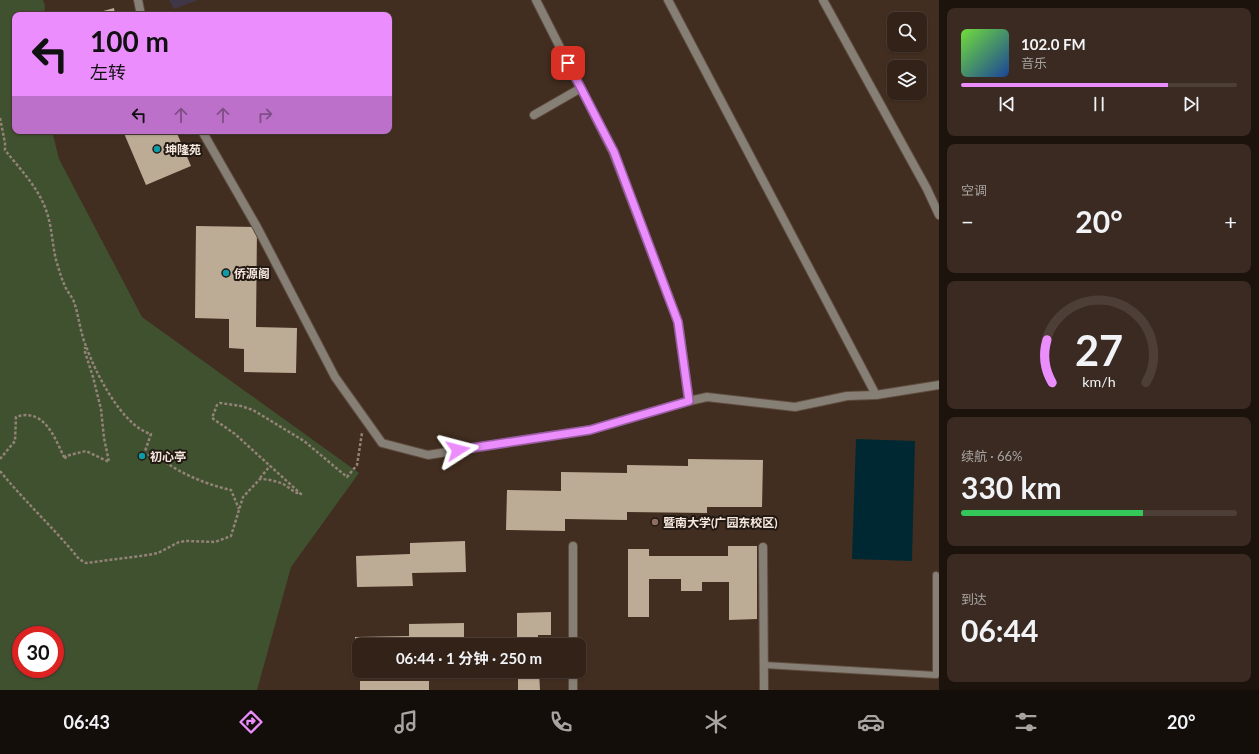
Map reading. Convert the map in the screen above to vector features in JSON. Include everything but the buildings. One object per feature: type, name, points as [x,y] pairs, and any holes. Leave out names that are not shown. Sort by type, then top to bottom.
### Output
[{"type":"street","points":[[138,0],[141,12]]},
{"type":"street","points":[[536,0],[614,152],[678,322],[689,401]]},
{"type":"street","points":[[668,0],[876,395]]},
{"type":"street","points":[[823,0],[927,189],[939,215]]},
{"type":"street","points":[[534,115],[581,88]]},
{"type":"street","points":[[204,134],[257,227],[335,378],[382,443],[428,455],[590,430],[689,401],[708,397],[795,407],[847,396],[876,395],[939,385]]},
{"type":"street","points":[[573,546],[573,638]]},
{"type":"street","points":[[762,547],[764,690]]},
{"type":"street","points":[[573,678],[573,690]]},
{"type":"lane","points":[[764,665],[936,675],[936,575]]},
{"type":"path","points":[[0,118],[5,150],[40,195],[46,210],[58,266],[80,320],[85,352],[101,409],[104,438],[109,462],[86,451],[66,456],[65,459],[51,431],[33,415],[24,414],[16,417],[15,441],[0,459]]},
{"type":"path","points":[[85,345],[100,380],[110,396],[127,418],[143,431],[150,434],[144,454],[158,456],[176,469],[188,475],[231,490],[239,510]]},
{"type":"path","points":[[260,479],[267,479],[283,484],[296,493],[301,494],[235,434],[212,418],[217,405],[220,403],[241,406],[253,410],[304,442],[347,477],[357,465],[361,436],[366,420]]},
{"type":"path","points":[[0,471],[79,559],[86,563],[158,553],[183,541],[209,542],[224,540],[231,536],[243,496],[260,479],[270,466]]},
{"type":"shaded area","points":[[169,0],[198,0],[174,9]]},
{"type":"green space","points":[[0,0],[43,0],[45,6],[44,12],[12,12],[12,134],[53,134],[59,159],[142,317],[359,473],[291,567],[257,690],[0,690]]},
{"type":"water","points":[[856,439],[915,441],[912,561],[852,559]]},
{"type":"place","name":"坤隆苑","points":[[157,149]]},
{"type":"place","name":"侨源阁","points":[[226,273]]},
{"type":"place","name":"初心亭","points":[[142,456]]},
{"type":"place","name":"暨南大学(广园东校区)","points":[[655,522]]},
{"type":"route","points":[[458,450],[590,430],[689,401],[678,322],[614,152],[568,63]]}]
